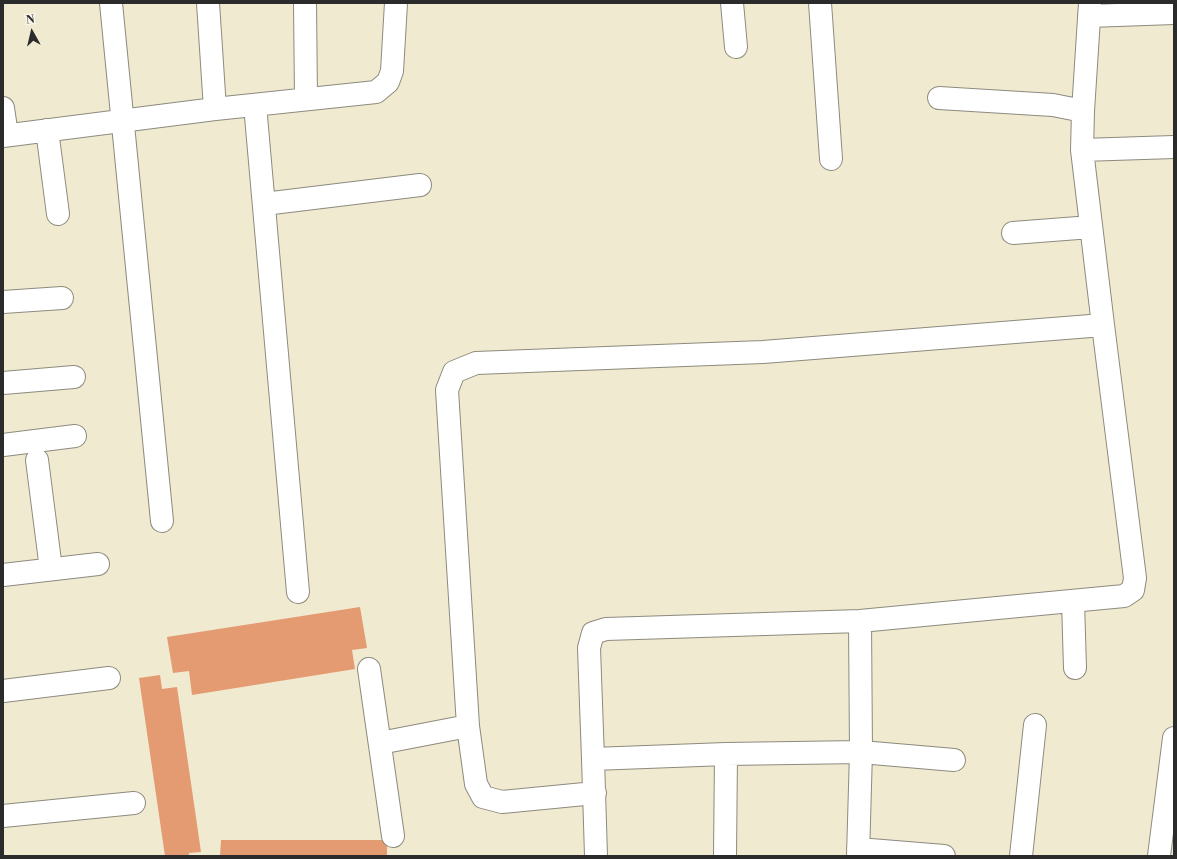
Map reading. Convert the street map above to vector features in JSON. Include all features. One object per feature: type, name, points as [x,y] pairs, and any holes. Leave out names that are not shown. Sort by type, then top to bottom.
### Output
[{"type":"street","points":[[112,3],[122,120],[162,520]]},
{"type":"street","points":[[208,3],[215,109]]},
{"type":"street","points":[[305,3],[306,99]]},
{"type":"street","points":[[3,108],[5,136],[122,120],[376,92],[388,82],[392,71],[396,3]]},
{"type":"street","points":[[732,3],[736,47]]},
{"type":"street","points":[[820,3],[831,159]]},
{"type":"street","points":[[596,856],[594,759],[589,648],[593,633],[606,629],[860,620],[1124,596],[1133,590],[1135,578],[1082,150],[1083,111],[1090,10],[1174,13]]},
{"type":"street","points":[[940,98],[1053,105],[1083,111]]},
{"type":"street","points":[[255,105],[298,592]]},
{"type":"street","points":[[47,130],[58,214]]},
{"type":"street","points":[[1082,150],[1174,147]]},
{"type":"street","points":[[264,204],[420,185]]},
{"type":"street","points":[[1013,233],[1091,226]]},
{"type":"street","points":[[3,302],[62,298]]},
{"type":"street","points":[[595,793],[502,802],[483,797],[476,784],[468,726],[447,390],[454,372],[476,363],[762,352],[1103,325]]},
{"type":"street","points":[[3,383],[74,377]]},
{"type":"street","points":[[3,445],[75,436]]},
{"type":"street","points":[[37,460],[50,569]]},
{"type":"street","points":[[3,575],[98,564]]},
{"type":"street","points":[[1073,600],[1075,668]]},
{"type":"street","points":[[860,620],[861,752],[858,852],[944,856]]},
{"type":"street","points":[[369,668],[393,836]]},
{"type":"street","points":[[3,691],[109,678]]},
{"type":"street","points":[[1021,856],[1035,725]]},
{"type":"street","points":[[380,744],[468,726]]},
{"type":"street","points":[[1159,856],[1174,738]]},
{"type":"street","points":[[594,759],[726,754],[861,752],[954,760]]},
{"type":"street","points":[[724,856],[726,754]]},
{"type":"street","points":[[3,816],[134,803]]},
{"type":"building","points":[[360,607],[367,648],[352,650],[355,669],[192,695],[189,671],[173,673],[167,637]]},
{"type":"building","points":[[160,675],[162,689],[177,687],[201,852],[189,853],[189,856],[165,856],[139,678]]},
{"type":"building","points":[[221,840],[387,840],[387,856],[220,856]]}]
